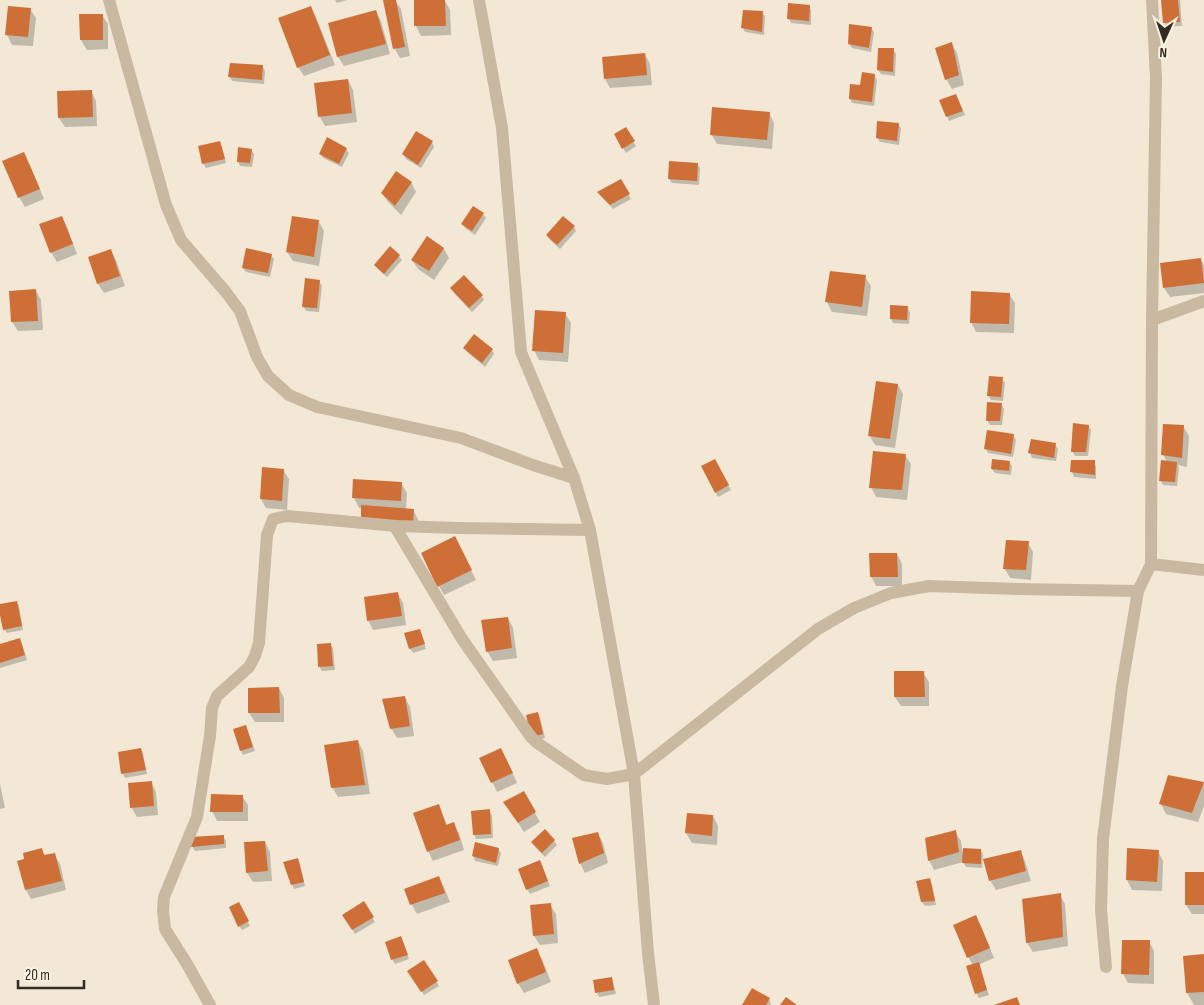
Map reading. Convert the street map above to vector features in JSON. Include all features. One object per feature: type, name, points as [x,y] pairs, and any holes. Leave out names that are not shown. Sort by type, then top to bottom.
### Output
[{"type":"street","points":[[109,0],[166,205],[181,240],[240,311],[258,357],[268,376],[289,395],[317,407],[461,438],[574,478]]},
{"type":"street","points":[[479,0],[502,128],[521,352],[574,478],[590,530],[634,774],[654,1005]]},
{"type":"street","points":[[1106,967],[1101,910],[1103,839],[1122,686],[1138,591],[1151,564],[1152,320],[1156,77],[1152,0]]},
{"type":"street","points":[[1152,320],[1204,301]]},
{"type":"street","points":[[210,1005],[165,929],[164,897],[196,817],[210,736],[212,708],[218,696],[249,667],[259,643],[267,535],[272,519],[287,516],[396,526],[590,530]]},
{"type":"street","points":[[396,526],[462,639],[531,737],[584,775],[607,779],[634,774],[818,629],[854,608],[891,593],[929,586],[1138,591]]},
{"type":"street","points":[[1151,564],[1204,570]]},
{"type":"building","points":[[383,0],[396,0],[405,47],[393,49]]},
{"type":"building","points":[[414,0],[445,0],[446,26],[414,26]]},
{"type":"building","points":[[1161,0],[1178,0],[1180,22],[1163,23]]},
{"type":"building","points":[[788,3],[810,5],[809,21],[787,19]]},
{"type":"building","points":[[8,6],[31,8],[28,37],[5,35]]},
{"type":"building","points":[[311,6],[330,55],[297,68],[278,18]]},
{"type":"building","points":[[376,10],[386,44],[337,57],[328,23]]},
{"type":"building","points":[[743,10],[763,11],[762,32],[741,28]]},
{"type":"building","points":[[79,14],[103,14],[103,40],[80,40]]},
{"type":"building","points":[[849,24],[872,27],[869,48],[848,44]]},
{"type":"building","points":[[952,42],[959,75],[945,80],[935,48]]},
{"type":"building","points":[[878,48],[894,48],[893,72],[877,70]]},
{"type":"building","points":[[645,53],[647,75],[604,79],[602,57]]},
{"type":"building","points":[[230,63],[263,65],[262,80],[228,77]]},
{"type":"building","points":[[862,72],[875,74],[872,102],[849,99],[850,84],[860,85]]},
{"type":"building","points":[[348,79],[352,113],[318,117],[314,83]]},
{"type":"building","points":[[92,90],[93,117],[58,118],[57,91]]},
{"type":"building","points":[[956,94],[963,111],[946,117],[939,100]]},
{"type":"building","points":[[712,107],[770,112],[767,140],[710,135]]},
{"type":"building","points":[[877,121],[899,123],[897,141],[876,138]]},
{"type":"building","points":[[626,127],[635,141],[622,149],[614,134]]},
{"type":"building","points":[[416,131],[433,141],[418,165],[402,154]]},
{"type":"building","points":[[327,137],[347,148],[339,164],[319,154]]},
{"type":"building","points":[[220,141],[225,159],[202,164],[198,146]]},
{"type":"building","points":[[238,147],[252,149],[250,163],[237,162]]},
{"type":"building","points":[[24,152],[40,189],[18,198],[2,161]]},
{"type":"building","points":[[669,161],[698,163],[697,181],[668,179]]},
{"type":"building","points":[[396,171],[412,182],[395,206],[381,193]]},
{"type":"building","points":[[621,179],[630,194],[610,205],[597,192]]},
{"type":"building","points":[[473,206],[484,213],[472,231],[461,224]]},
{"type":"building","points":[[62,216],[73,244],[50,253],[39,224]]},
{"type":"building","points":[[292,216],[319,220],[314,257],[286,252]]},
{"type":"building","points":[[563,216],[575,226],[557,245],[546,235]]},
{"type":"building","points":[[427,236],[444,248],[429,271],[411,260]]},
{"type":"building","points":[[390,246],[400,255],[384,274],[374,265]]},
{"type":"building","points":[[246,248],[272,254],[268,273],[242,268]]},
{"type":"building","points":[[111,249],[120,276],[97,284],[88,257]]},
{"type":"building","points":[[1201,258],[1204,283],[1163,288],[1160,263]]},
{"type":"building","points":[[830,271],[866,275],[862,307],[825,302]]},
{"type":"building","points":[[464,275],[483,295],[469,308],[450,288]]},
{"type":"building","points":[[305,278],[320,280],[317,308],[302,307]]},
{"type":"building","points":[[36,289],[38,321],[11,322],[9,291]]},
{"type":"building","points":[[971,291],[1010,293],[1009,324],[970,323]]},
{"type":"building","points":[[890,305],[908,306],[907,320],[890,319]]},
{"type":"building","points":[[535,310],[566,312],[563,353],[532,351]]},
{"type":"building","points":[[474,334],[493,349],[482,363],[463,348]]},
{"type":"building","points":[[989,376],[1003,377],[1001,397],[987,396]]},
{"type":"building","points":[[876,381],[898,384],[890,439],[868,436]]},
{"type":"building","points":[[987,402],[1002,403],[1000,421],[986,421]]},
{"type":"building","points":[[1073,423],[1089,425],[1086,452],[1071,452]]},
{"type":"building","points":[[1163,424],[1184,425],[1182,458],[1161,455]]},
{"type":"building","points":[[987,430],[1014,434],[1011,454],[984,449]]},
{"type":"building","points":[[1031,439],[1056,443],[1054,458],[1028,453]]},
{"type":"building","points":[[873,451],[906,454],[902,490],[869,488]]},
{"type":"building","points":[[715,459],[729,485],[715,493],[701,466]]},
{"type":"building","points":[[992,459],[1010,461],[1009,471],[991,469]]},
{"type":"building","points":[[1071,460],[1095,460],[1095,475],[1070,472]]},
{"type":"building","points":[[1161,460],[1177,462],[1175,482],[1159,481]]},
{"type":"building","points":[[262,467],[284,469],[282,501],[260,499]]},
{"type":"building","points":[[353,479],[402,482],[401,501],[352,498]]},
{"type":"building","points":[[361,505],[414,509],[413,522],[361,518]]},
{"type":"building","points":[[455,536],[472,570],[437,587],[421,553]]},
{"type":"building","points":[[1006,540],[1029,541],[1026,570],[1003,569]]},
{"type":"building","points":[[869,553],[897,553],[898,577],[870,577]]},
{"type":"building","points":[[398,592],[402,616],[367,621],[364,597]]},
{"type":"building","points":[[17,601],[22,626],[3,630],[0,604]]},
{"type":"building","points":[[508,617],[512,648],[486,652],[481,620]]},
{"type":"building","points":[[420,629],[425,644],[409,649],[404,633]]},
{"type":"building","points":[[20,638],[25,655],[0,663],[0,644]]},
{"type":"building","points":[[331,643],[333,666],[318,667],[317,644]]},
{"type":"building","points":[[894,671],[924,671],[925,697],[894,697]]},
{"type":"building","points":[[279,687],[280,713],[248,713],[248,688]]},
{"type":"building","points":[[405,696],[410,726],[390,729],[382,699]]},
{"type":"building","points":[[538,712],[543,734],[531,737],[526,715]]},
{"type":"building","points":[[246,725],[253,747],[240,751],[233,729]]},
{"type":"building","points":[[358,740],[365,785],[331,788],[324,745]]},
{"type":"building","points":[[141,748],[146,770],[121,774],[118,752]]},
{"type":"building","points":[[501,748],[513,773],[491,783],[479,758]]},
{"type":"building","points":[[1168,775],[1204,782],[1192,813],[1159,804]]},
{"type":"building","points":[[152,781],[154,806],[130,808],[128,783]]},
{"type":"building","points":[[524,791],[536,812],[518,823],[503,802]]},
{"type":"building","points":[[211,794],[243,795],[243,812],[210,812]]},
{"type":"building","points":[[439,804],[446,825],[454,822],[460,840],[427,852],[413,813]]},
{"type":"building","points":[[490,809],[491,834],[473,835],[471,811]]},
{"type":"building","points":[[687,813],[713,815],[712,836],[685,833]]},
{"type":"building","points":[[545,829],[555,840],[542,853],[531,842]]},
{"type":"building","points":[[956,830],[959,852],[928,861],[925,838]]},
{"type":"building","points":[[598,832],[604,853],[579,864],[572,838]]},
{"type":"building","points":[[224,835],[224,844],[191,847],[190,837]]},
{"type":"building","points":[[265,841],[268,871],[246,873],[244,842]]},
{"type":"building","points":[[475,842],[499,848],[496,863],[472,856]]},
{"type":"building","points":[[42,848],[44,855],[55,853],[62,881],[25,890],[17,861],[24,859],[23,853]]},
{"type":"building","points":[[963,848],[981,849],[981,864],[962,863]]},
{"type":"building","points":[[1127,848],[1159,850],[1157,882],[1126,880]]},
{"type":"building","points":[[1021,850],[1026,871],[989,881],[983,859]]},
{"type":"building","points":[[298,858],[304,882],[291,885],[283,862]]},
{"type":"building","points":[[540,860],[548,881],[526,890],[518,869]]},
{"type":"building","points":[[1185,872],[1204,872],[1204,905],[1185,905]]},
{"type":"building","points":[[439,876],[445,893],[410,905],[404,889]]},
{"type":"building","points":[[930,878],[935,901],[921,902],[916,881]]},
{"type":"building","points":[[1061,893],[1063,937],[1026,943],[1022,899]]},
{"type":"building","points":[[364,901],[374,917],[352,930],[342,915]]},
{"type":"building","points":[[239,902],[249,921],[238,927],[229,907]]},
{"type":"building","points":[[551,903],[554,934],[533,936],[530,905]]},
{"type":"building","points":[[976,915],[990,948],[967,958],[953,925]]},
{"type":"building","points":[[401,936],[408,955],[391,960],[385,942]]},
{"type":"building","points":[[1122,940],[1150,940],[1149,975],[1121,974]]},
{"type":"building","points":[[537,948],[546,972],[517,984],[508,960]]},
{"type":"building","points":[[1204,954],[1204,992],[1186,993],[1183,956]]},
{"type":"building","points":[[424,960],[438,981],[421,992],[407,971]]},
{"type":"building","points":[[979,962],[987,990],[975,994],[966,966]]},
{"type":"building","points":[[612,977],[614,990],[595,993],[593,980]]},
{"type":"building","points":[[752,988],[770,998],[766,1005],[742,1005]]},
{"type":"building","points":[[786,997],[797,1005],[780,1005]]},
{"type":"building","points":[[1017,997],[1020,1005],[994,1005]]}]
